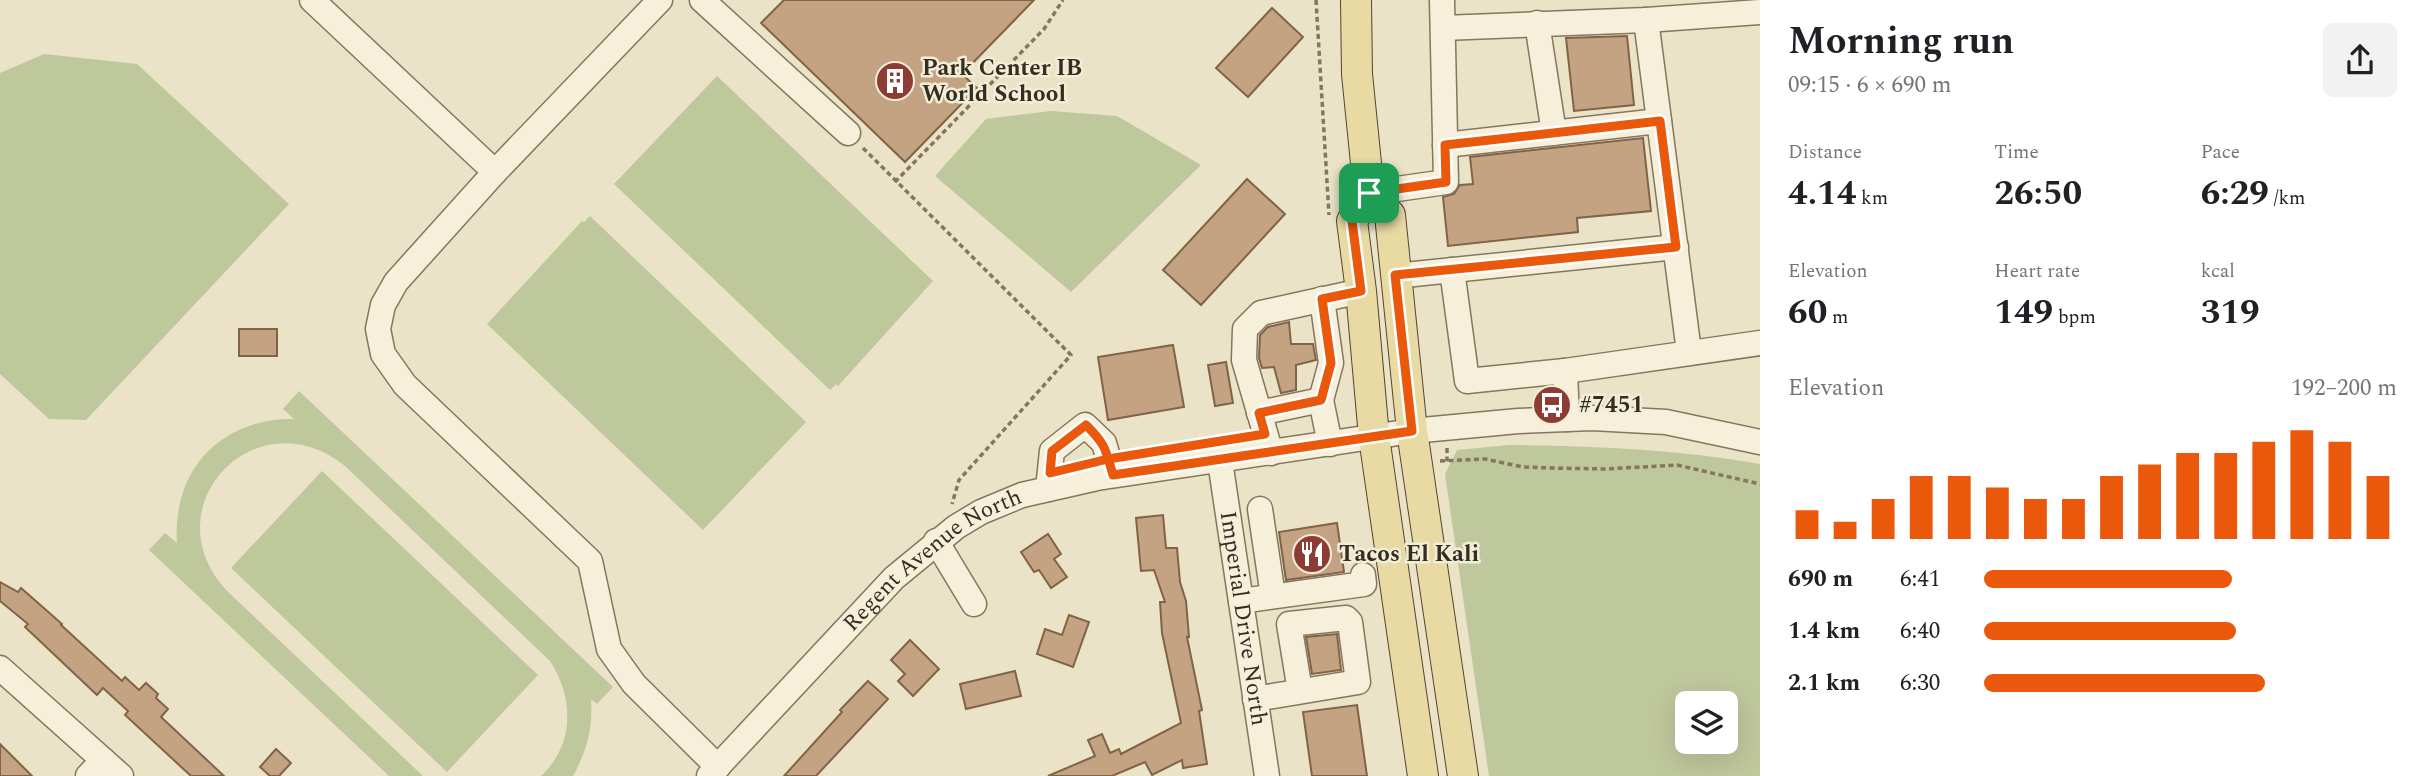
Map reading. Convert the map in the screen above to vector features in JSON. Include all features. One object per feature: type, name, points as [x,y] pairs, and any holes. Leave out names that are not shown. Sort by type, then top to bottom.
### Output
[{"type":"main road","points":[[1356,0],[1357,74],[1369,193],[1352,221],[1374,436],[1423,776]]},
{"type":"main road","points":[[1369,193],[1390,215],[1412,431],[1463,776]]},
{"type":"street","points":[[312,0],[495,172]]},
{"type":"street","points":[[660,0],[495,172],[396,282],[383,305],[378,328],[383,354],[405,386],[590,561],[610,649],[634,684],[714,771]]},
{"type":"street","points":[[702,0],[848,133]]},
{"type":"street","points":[[1369,193],[1446,182],[1442,0]]},
{"type":"street","points":[[1443,28],[1646,20],[1760,12]]},
{"type":"street","points":[[1646,20],[1689,352]]},
{"type":"street","points":[[1537,23],[1554,133]]},
{"type":"street","points":[[1445,145],[1660,121]]},
{"type":"street","points":[[1395,275],[1676,247]]},
{"type":"street","points":[[1452,270],[1467,381],[1564,371],[1760,343]]},
{"type":"street","points":[[1271,453],[1244,360],[1245,329],[1261,313],[1361,291]]},
{"type":"street","points":[[1322,299],[1331,363],[1321,400],[1330,444]]},
{"type":"street","points":[[1564,371],[1567,419]]},
{"type":"street","points":[[1259,413],[1321,400]]},
{"type":"street","name":"Regent Avenue North","points":[[714,771],[875,597],[944,536],[981,512],[1022,495],[1113,475],[1374,436],[1518,421],[1592,418],[1666,422],[1760,442]]},
{"type":"street","points":[[1048,489],[1052,451],[1086,425],[1104,443],[1113,475]]},
{"type":"street","name":"Imperial Drive North","points":[[1220,461],[1267,776]]},
{"type":"street","points":[[1260,509],[1272,597]]},
{"type":"street","points":[[944,536],[974,604]]},
{"type":"street","points":[[1241,601],[1364,584],[1363,575]]},
{"type":"street","points":[[1255,699],[1358,682],[1350,622],[1346,618],[1289,624],[1300,691]]},
{"type":"street","points":[[0,668],[104,770]]},
{"type":"path","points":[[895,182],[1044,29],[1063,0]]},
{"type":"path","points":[[848,133],[1071,355],[959,480],[944,536]]},
{"type":"path","points":[[1432,459],[1447,462],[1485,459],[1523,467],[1550,468],[1606,469],[1676,465],[1760,484]]},
{"type":"green space","points":[[44,54],[137,64],[289,204],[86,420],[49,419],[0,374],[0,73]]},
{"type":"green space","points":[[717,76],[933,281],[838,386],[836,384],[830,390],[614,184]]},
{"type":"green space","points":[[1051,111],[1117,116],[1201,165],[1071,292],[935,176],[986,119]]},
{"type":"green space","points":[[590,216],[806,422],[703,530],[487,324],[582,221]]},
{"type":"green space","points":[[299,391],[613,687],[597,704],[591,699],[588,739],[573,776],[541,776],[560,750],[567,720],[564,690],[550,661],[345,466],[311,447],[278,443],[248,452],[223,470],[207,496],[200,526],[206,559],[227,591],[423,776],[389,776],[149,550],[165,533],[177,543],[178,517],[183,493],[193,471],[206,453],[244,428],[268,421],[294,419],[283,409]]},
{"type":"green space","points":[[1509,445],[1604,447],[1697,455],[1760,464],[1760,776],[1489,776],[1445,474],[1457,450]]},
{"type":"green space","points":[[322,471],[538,675],[447,772],[231,568]]},
{"type":"building","name":"Park Center IB World School","points":[[784,0],[1034,0],[962,74],[977,88],[905,162],[761,23]]},
{"type":"building","points":[[1272,8],[1303,37],[1248,97],[1216,68]]},
{"type":"building","points":[[1627,36],[1634,105],[1574,111],[1566,38]]},
{"type":"building","points":[[1643,138],[1651,211],[1577,218],[1578,232],[1448,246],[1443,197],[1454,194],[1460,185],[1473,184],[1470,157]]},
{"type":"building","points":[[1247,179],[1285,214],[1201,305],[1163,270]]},
{"type":"building","points":[[1289,322],[1291,344],[1313,344],[1316,360],[1296,365],[1296,390],[1281,393],[1274,367],[1262,368],[1259,358],[1260,335],[1268,327]]},
{"type":"building","points":[[239,329],[277,329],[277,356],[239,356]]},
{"type":"building","points":[[1173,345],[1184,407],[1108,420],[1098,357]]},
{"type":"building","points":[[1226,362],[1233,403],[1215,406],[1208,365]]},
{"type":"building","points":[[1163,515],[1166,548],[1177,548],[1180,582],[1186,601],[1187,637],[1202,710],[1199,711],[1207,764],[1183,768],[1182,760],[1152,775],[1145,762],[1112,776],[1048,776],[1095,756],[1088,740],[1102,734],[1110,753],[1119,749],[1121,754],[1181,723],[1162,633],[1160,602],[1165,602],[1154,570],[1141,571],[1136,518]]},
{"type":"building","name":"Tacos El Kali","points":[[1337,523],[1344,572],[1286,580],[1279,532]]},
{"type":"building","points":[[1048,534],[1061,554],[1054,559],[1067,577],[1051,588],[1039,570],[1034,572],[1021,552]]},
{"type":"building","points":[[0,582],[18,592],[21,588],[122,681],[125,677],[139,690],[146,683],[168,709],[161,717],[224,776],[191,776],[125,715],[128,711],[103,688],[97,695],[25,627],[28,624],[0,601]]},
{"type":"building","points":[[1069,615],[1089,622],[1073,667],[1037,654],[1045,629],[1062,635]]},
{"type":"building","points":[[1337,634],[1341,670],[1312,674],[1306,637]]},
{"type":"building","points":[[910,640],[939,669],[913,696],[898,681],[905,674],[891,660]]},
{"type":"building","points":[[1015,671],[1021,696],[966,709],[960,684]]},
{"type":"building","points":[[868,681],[888,699],[816,776],[784,776],[842,712],[840,710]]},
{"type":"building","points":[[1357,705],[1367,776],[1312,776],[1303,712]]},
{"type":"building","points":[[0,744],[32,776],[0,776]]},
{"type":"building","points":[[276,749],[291,763],[279,776],[270,776],[260,767]]},
{"type":"place","name":"Park Center IB World School","points":[[895,81]]},
{"type":"place","name":"#7451","points":[[1552,405]]},
{"type":"place","name":"Tacos El Kali","points":[[1312,554]]},
{"type":"route","points":[[1369,193],[1352,221],[1361,291],[1322,299],[1331,363],[1321,400],[1259,413],[1265,434],[1108,459],[1050,473],[1052,451],[1086,425],[1104,443],[1108,459],[1113,475],[1412,431],[1395,275],[1676,247],[1660,121],[1445,145],[1446,182],[1369,193]]}]
